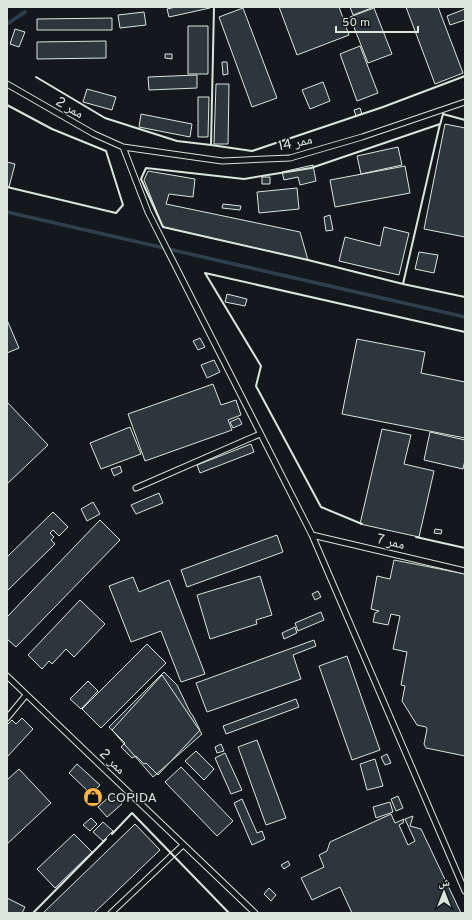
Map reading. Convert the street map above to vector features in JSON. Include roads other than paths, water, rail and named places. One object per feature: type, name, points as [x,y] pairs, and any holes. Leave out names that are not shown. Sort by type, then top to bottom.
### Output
[{"type":"lane","name":"ممر 2","points":[[7,84],[94,134],[123,148]]},
{"type":"lane","name":"ممر 14","points":[[123,148],[222,161],[290,158],[362,137],[465,102]]},
{"type":"lane","points":[[123,148],[148,212],[312,535],[465,890]]},
{"type":"lane","points":[[136,488],[260,434]]},
{"type":"lane","name":"ممر 7","points":[[312,535],[465,570]]},
{"type":"lane","name":"ممر 2","points":[[7,676],[255,913]]},
{"type":"lane","points":[[7,718],[26,695]]},
{"type":"lane","points":[[111,913],[183,845]]},
{"type":"waterway","points":[[7,24],[25,12]]},
{"type":"waterway","points":[[7,212],[465,317]]},
{"type":"place","name":"COPIDA","points":[[93,797]]}]
